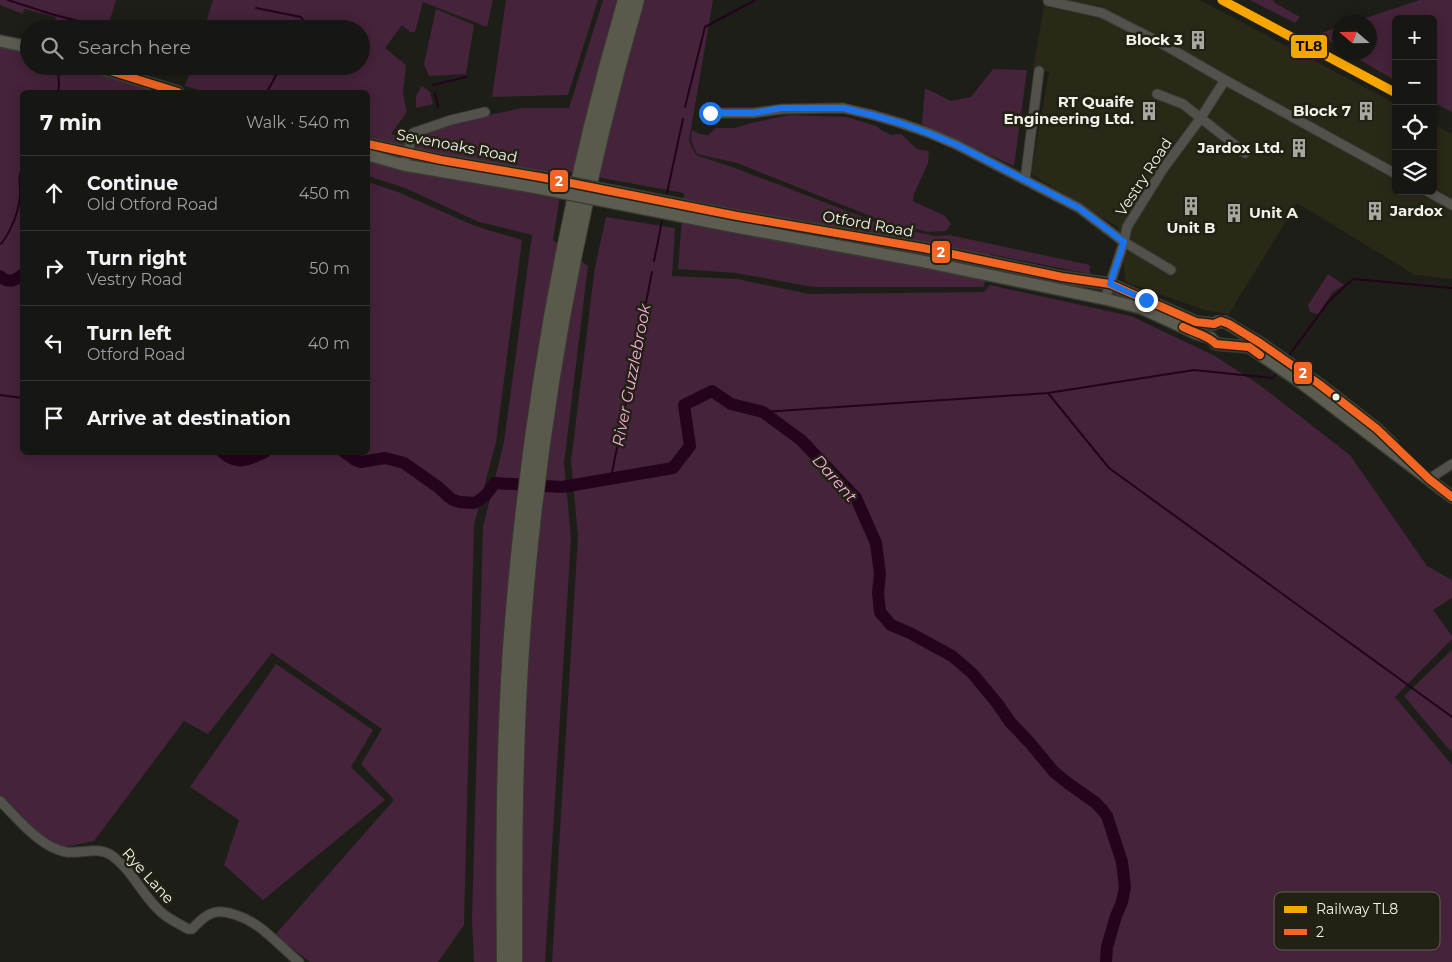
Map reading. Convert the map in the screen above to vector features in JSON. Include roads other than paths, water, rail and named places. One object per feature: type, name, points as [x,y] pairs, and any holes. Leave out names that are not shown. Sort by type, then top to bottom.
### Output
[{"type":"highway","points":[[504,962],[504,833],[510,650],[537,450],[546,346],[566,239],[597,103],[625,0]]},
{"type":"highway","points":[[537,450],[578,236],[606,114],[637,0]]},
{"type":"highway","points":[[515,962],[516,752],[527,529]]},
{"type":"main road","points":[[0,41],[20,46]]},
{"type":"main road","points":[[122,75],[171,90]]},
{"type":"main road","name":"Sevenoaks Road","points":[[370,144],[539,183]]},
{"type":"main road","name":"Sevenoaks Road","points":[[370,156],[404,166],[539,183]]},
{"type":"main road","name":"Otford Road","points":[[539,183],[923,248],[1062,277],[1110,284],[1196,322],[1214,324],[1221,321],[1225,322],[1260,342],[1319,384],[1377,429],[1429,479]]},
{"type":"main road","name":"Otford Road","points":[[616,197],[736,227],[921,261],[1142,308],[1194,333],[1211,338],[1216,344],[1249,347],[1300,382],[1452,497]]},
{"type":"main road","points":[[1211,338],[1210,329],[1214,324]]},
{"type":"main road","points":[[1225,345],[1233,336],[1231,326]]},
{"type":"street","points":[[1048,1],[1102,13],[1161,43],[1392,172]]},
{"type":"street","points":[[1024,180],[1039,71]]},
{"type":"street","name":"Vestry Road","points":[[1105,299],[1124,242],[1127,227],[1163,170],[1226,80]]},
{"type":"street","points":[[1157,94],[1183,104],[1245,153]]},
{"type":"street","points":[[707,119],[706,116],[708,114],[714,113],[753,113],[782,108],[843,108],[928,133],[957,145],[1079,208],[1124,242],[1171,270]]},
{"type":"street","points":[[404,166],[413,132],[485,112]]},
{"type":"street","points":[[1434,195],[1452,205]]},
{"type":"street","points":[[1429,479],[1452,464]]},
{"type":"street","name":"Rye Lane","points":[[0,802],[37,837],[52,848],[64,852],[97,850],[109,854],[132,874],[147,896],[162,913],[188,929],[192,929],[209,914],[215,912],[221,911],[238,916],[254,922],[299,962]]},
{"type":"waterway","points":[[8,0],[74,20]]},
{"type":"waterway","name":"River Guzzlebrook","points":[[685,107],[705,27],[755,0]]},
{"type":"waterway","points":[[256,8],[301,17],[303,20]]},
{"type":"waterway","points":[[58,75],[58,90]]},
{"type":"waterway","points":[[268,90],[276,75]]},
{"type":"waterway","points":[[433,85],[466,77]]},
{"type":"waterway","points":[[435,93],[438,107]]},
{"type":"waterway","name":"River Guzzlebrook","points":[[667,193],[683,119]]},
{"type":"waterway","points":[[20,176],[20,195]]},
{"type":"waterway","points":[[1,244],[16,215],[20,195]]},
{"type":"waterway","name":"River Guzzlebrook","points":[[654,261],[662,221]]},
{"type":"waterway","name":"River Guzzlebrook","points":[[611,478],[652,272]]},
{"type":"waterway","name":"Darent","points":[[0,276],[11,281],[20,276]]},
{"type":"waterway","points":[[1287,358],[1329,301],[1353,279],[1452,288]]},
{"type":"waterway","points":[[1048,393],[1194,370],[1273,378],[1277,372]]},
{"type":"waterway","name":"Darent","points":[[348,455],[361,462],[385,458],[404,463],[453,500],[474,503],[486,495],[495,483],[562,487],[673,468],[690,446],[684,405],[712,391],[731,404],[763,412],[801,440],[856,498],[876,543],[880,574],[878,593],[880,612],[891,625],[952,656],[972,673],[1010,722],[1054,772],[1096,803],[1107,816],[1122,862],[1125,887],[1107,947],[1106,962]]},
{"type":"waterway","points":[[763,412],[1048,393],[1109,468],[1452,717]]},
{"type":"waterway","points":[[0,395],[20,398]]},
{"type":"waterway","name":"Darent","points":[[226,455],[238,460],[258,455]]},
{"type":"rail line","name":"TL8","points":[[1222,0],[1392,91]]},
{"type":"place","name":"Block 3","points":[[1198,40]]},
{"type":"place","name":"RT Quaife Engineering Ltd.","points":[[1149,111]]},
{"type":"place","name":"Block 7","points":[[1366,111]]},
{"type":"place","name":"Jardox Ltd.","points":[[1299,148]]},
{"type":"place","name":"Unit B","points":[[1191,206]]},
{"type":"place","name":"Jardox","points":[[1375,211]]},
{"type":"place","name":"Unit A","points":[[1234,213]]}]
